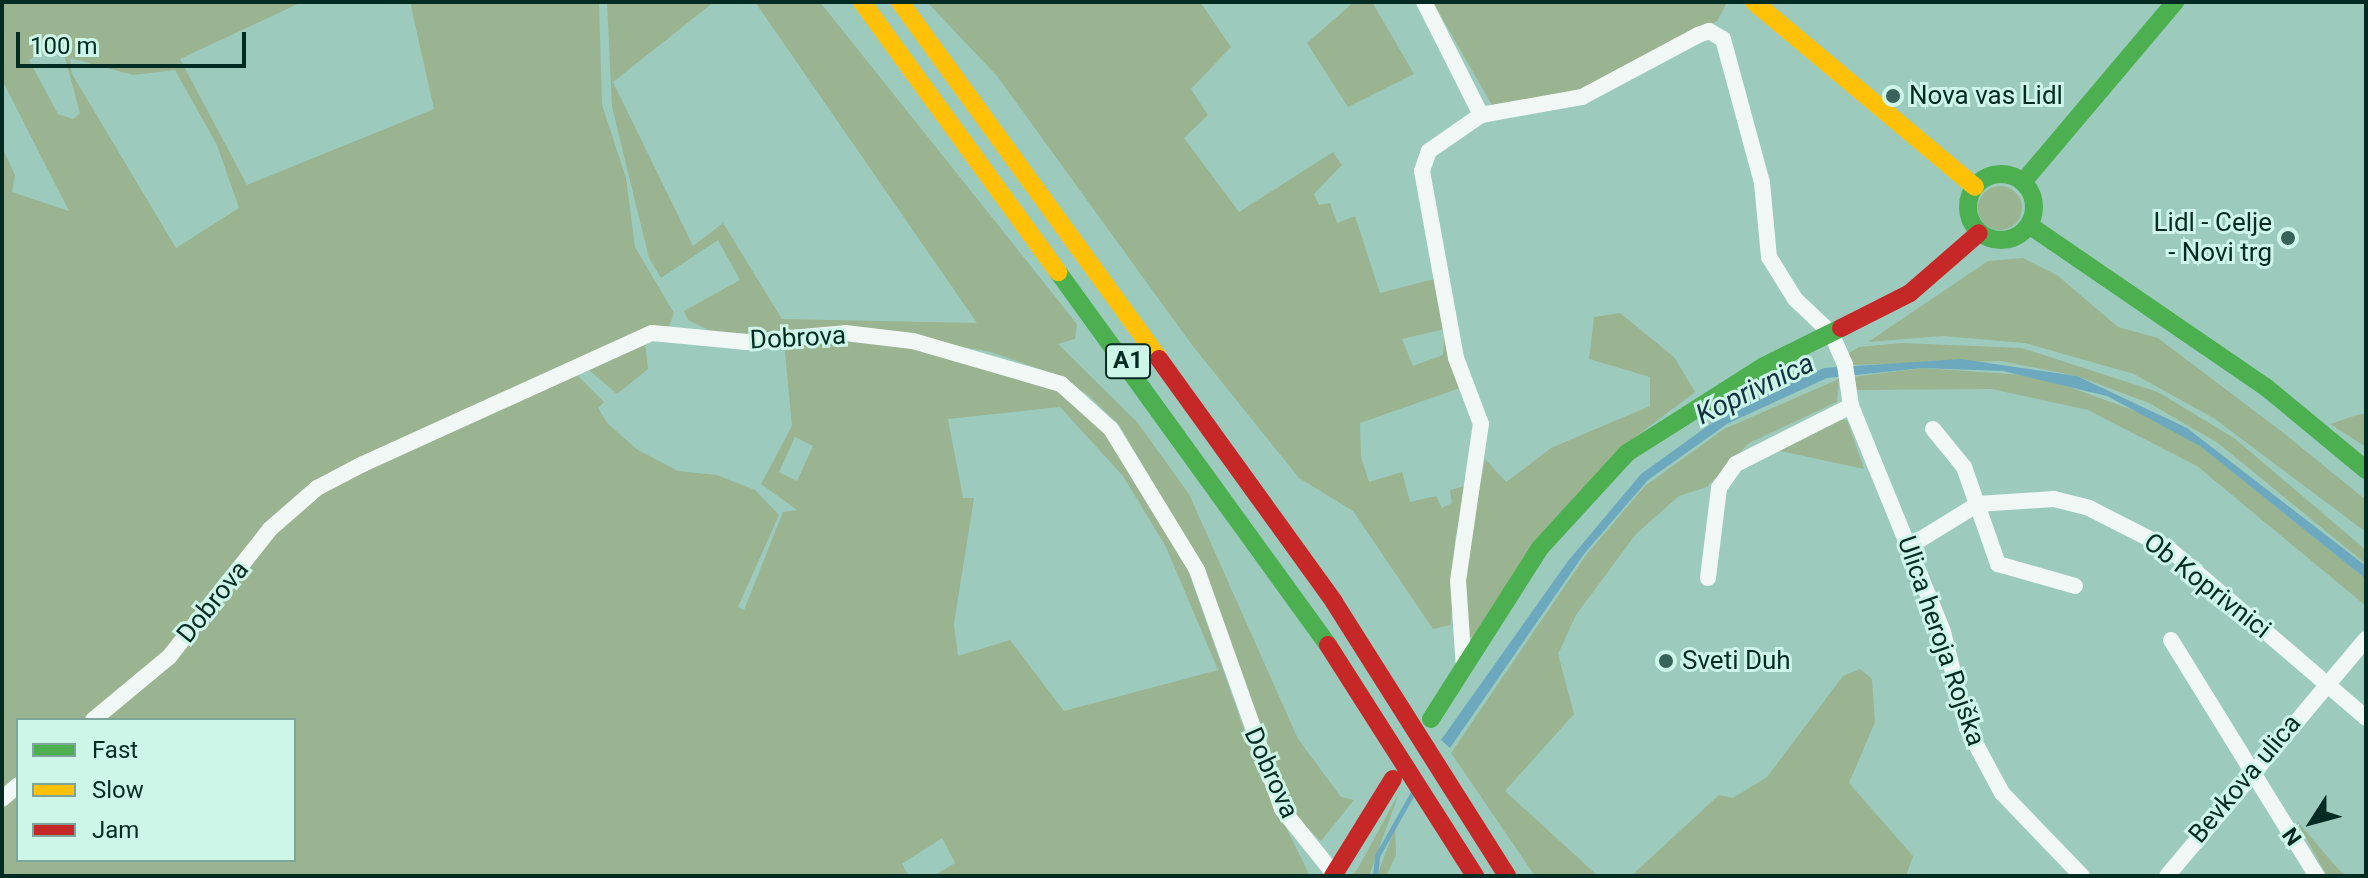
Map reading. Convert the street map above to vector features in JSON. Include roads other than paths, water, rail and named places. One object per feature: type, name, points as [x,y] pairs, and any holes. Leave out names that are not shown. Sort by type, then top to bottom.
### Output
[{"type":"main road","name":"A1","points":[[862,2],[1150,391],[1382,729],[1475,876]]},
{"type":"main road","name":"A1","points":[[900,2],[1209,424],[1398,704],[1507,876]]},
{"type":"main road","points":[[1754,2],[1975,187]]},
{"type":"main road","points":[[2023,182],[2175,2]]},
{"type":"main road","points":[[1992,175],[2023,182],[2033,198],[2029,225],[2000,241],[1979,233],[1969,216],[1975,187],[1992,175]]},
{"type":"main road","points":[[2029,225],[2267,388],[2366,470]]},
{"type":"main road","points":[[1431,719],[1540,548],[1627,453],[1743,378],[1910,293],[1979,233]]},
{"type":"main road","points":[[1333,875],[1393,779]]},
{"type":"street","points":[[1424,2],[1481,115]]},
{"type":"street","points":[[1464,668],[1458,581],[1481,424],[1456,358],[1423,160],[1481,115],[1582,97],[1698,35],[1715,34],[1727,48],[1762,183],[1769,257],[1795,299],[1831,333]]},
{"type":"street","name":"Dobrova","points":[[95,718],[169,657],[270,529],[317,488],[363,464],[652,333],[747,342],[845,333],[886,338],[1061,384],[1111,429],[1197,570],[1282,809],[1333,875]]},
{"type":"street","name":"Ulica heroja Rojška","points":[[1831,333],[1845,365],[1851,400],[1880,486],[1913,544],[1983,762],[2002,793],[2082,876]]},
{"type":"street","points":[[1708,578],[1719,488],[1736,464],[1851,400]]},
{"type":"street","points":[[1933,429],[1964,467],[1998,564],[2075,586]]},
{"type":"street","name":"Ob Koprivnici","points":[[1913,544],[1978,504],[2054,499],[2121,521],[2205,578],[2366,718]]},
{"type":"street","name":"Bevkova ulica","points":[[2167,876],[2251,769],[2366,639]]},
{"type":"street","points":[[2171,640],[2317,876]]},
{"type":"water","points":[[1961,359],[2077,376],[2187,428],[2366,566],[2366,579],[2200,446],[2107,396],[2003,371],[1923,368],[1827,378],[1727,424],[1648,480],[1584,554],[1450,748],[1441,740],[1568,561],[1641,474],[1723,415],[1824,368]]},
{"type":"waterway","name":"Koprivnica","points":[[1375,876],[1377,856],[1412,794]]},
{"type":"place","name":"Nova vas Lidl","points":[[1893,96]]},
{"type":"place","name":"Lidl - Celje - Novi trg","points":[[2288,238]]},
{"type":"place","name":"Sveti Duh","points":[[1666,661]]}]
